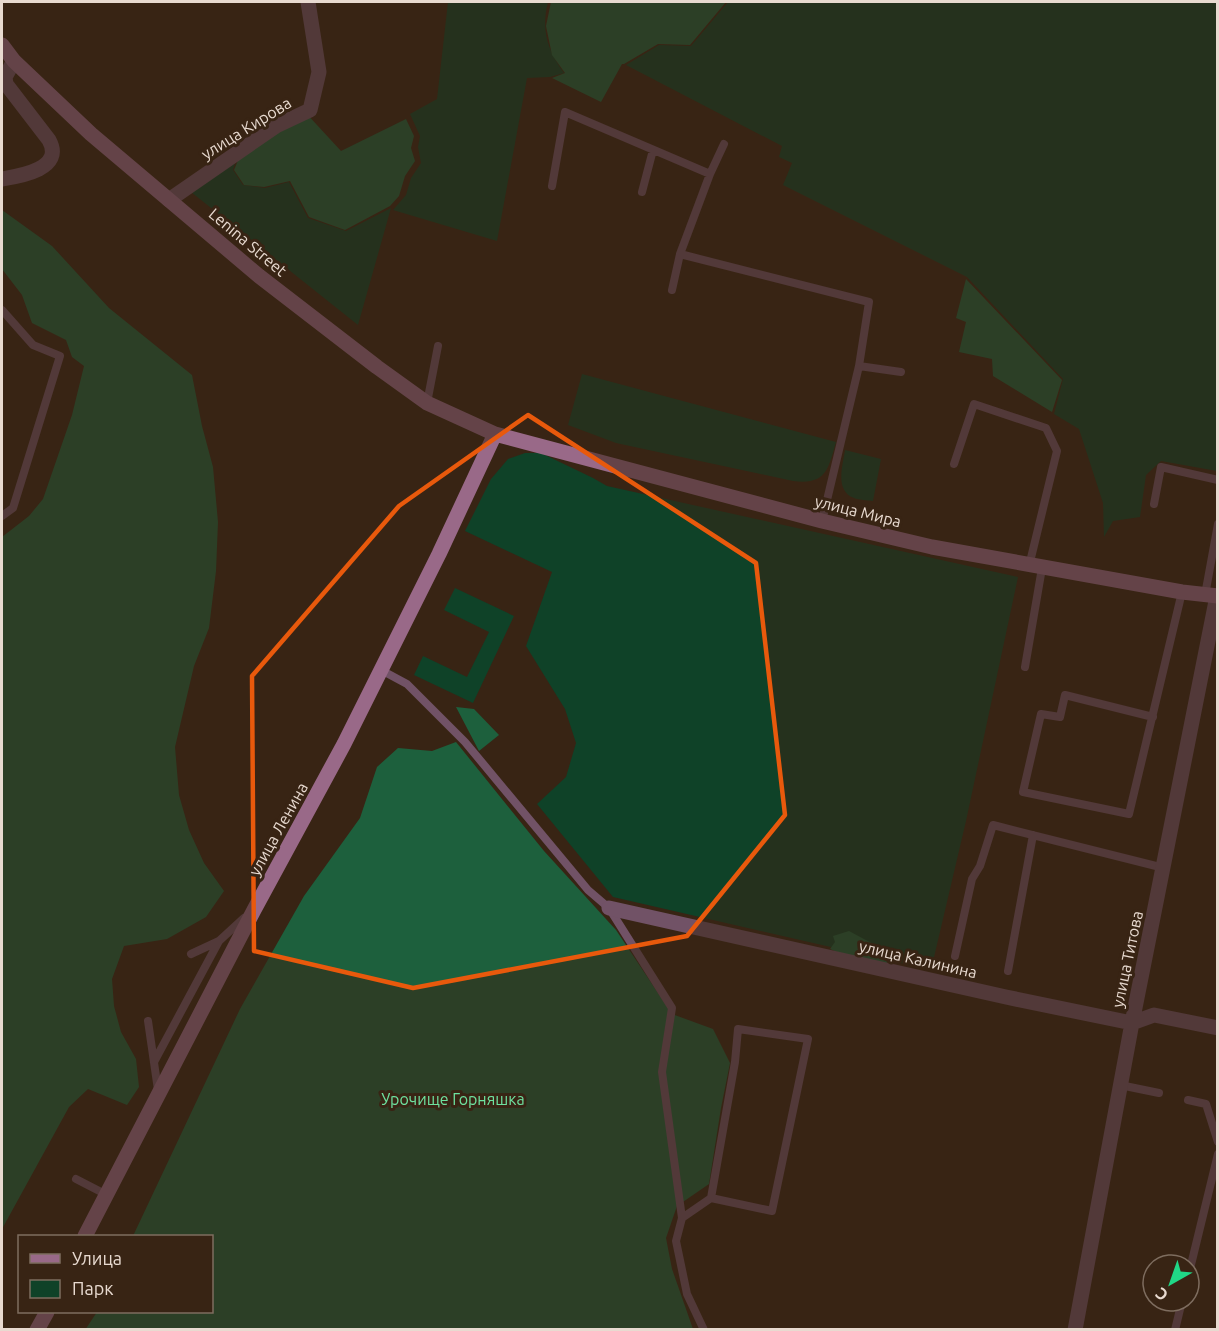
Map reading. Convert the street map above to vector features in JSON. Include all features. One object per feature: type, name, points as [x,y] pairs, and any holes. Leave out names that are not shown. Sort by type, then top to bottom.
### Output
[{"type":"main road","name":"Lenina Street","points":[[2,45],[14,61],[91,134],[259,276],[427,403],[495,435]]},
{"type":"main road","name":"улица Мира","points":[[495,435],[822,521],[932,547],[1036,567],[1213,596]]},
{"type":"main road","name":"улица Ленина","points":[[87,1235],[254,910],[344,744],[439,554],[495,435]]},
{"type":"main road","points":[[37,1329],[46,1313]]},
{"type":"street","name":"улица Кирова","points":[[169,200],[276,126],[310,110],[319,72],[308,2]]},
{"type":"street","points":[[2,179],[40,169],[53,153],[49,140],[6,84],[5,77],[14,61]]},
{"type":"street","name":"улица Титова","points":[[1075,1329],[1120,1085],[1164,868],[1213,596]]},
{"type":"street","name":"улица Калинина","points":[[609,908],[1132,1023],[1154,1015],[1218,1028]]},
{"type":"lane","points":[[552,186],[565,112],[710,174]]},
{"type":"lane","points":[[672,290],[680,254],[710,174],[724,144]]},
{"type":"lane","points":[[642,192],[652,150]]},
{"type":"lane","points":[[680,254],[869,302],[859,366],[822,521]]},
{"type":"lane","points":[[2,310],[33,345],[60,356],[13,508],[2,516]]},
{"type":"lane","points":[[427,403],[438,346]]},
{"type":"lane","points":[[859,366],[901,372]]},
{"type":"lane","points":[[954,464],[974,404],[1046,428],[1057,451],[1036,567],[1025,667]]},
{"type":"lane","points":[[1154,504],[1161,466],[1218,480]]},
{"type":"lane","points":[[1213,596],[1218,524]]},
{"type":"lane","points":[[1153,717],[1065,695],[1060,717],[1041,714],[1023,792],[1129,814],[1153,717],[1182,592]]},
{"type":"lane","points":[[381,670],[407,684],[465,742],[588,890],[609,908],[672,1008],[662,1072],[682,1218],[676,1241],[687,1294],[704,1329]]},
{"type":"lane","points":[[955,956],[972,879],[980,866],[993,825],[1164,868]]},
{"type":"lane","points":[[1008,971],[1034,835]]},
{"type":"lane","points":[[191,954],[219,941],[254,910]]},
{"type":"lane","points":[[154,1062],[219,941]]},
{"type":"lane","points":[[148,1021],[159,1094]]},
{"type":"lane","points":[[682,1218],[711,1198],[735,1062],[738,1029],[808,1039],[772,1211],[711,1198]]},
{"type":"lane","points":[[1120,1085],[1159,1093]]},
{"type":"lane","points":[[1188,1100],[1206,1104],[1218,1142]]},
{"type":"lane","points":[[1194,1253],[1218,1154]]},
{"type":"lane","points":[[76,1179],[107,1195]]},
{"type":"lane","points":[[1175,1329],[1179,1313]]},
{"type":"highlighted area","points":[[528,415],[756,563],[785,815],[687,936],[413,988],[254,951],[252,676],[399,506]]},
{"type":"green space","points":[[448,2],[548,2],[545,21],[547,39],[553,56],[564,73],[550,77],[527,78],[497,241],[393,210],[406,195],[411,178],[421,163],[418,147],[420,136],[410,114],[437,99]]},
{"type":"green space","points":[[551,2],[726,2],[690,45],[658,44],[622,64],[601,102],[552,78],[565,73],[552,55],[546,26]]},
{"type":"green space","points":[[728,2],[1217,2],[1217,471],[1161,461],[1146,475],[1140,517],[1113,521],[1104,537],[1103,503],[1079,429],[1054,414],[1063,379],[967,277],[783,185],[792,163],[779,157],[782,146],[626,65],[659,45],[691,46]]},
{"type":"green space","points":[[305,112],[341,151],[406,119],[414,136],[411,148],[415,161],[405,176],[399,196],[390,206],[345,230],[309,217],[290,181],[264,187],[244,185],[234,170],[239,158]]},
{"type":"green space","points":[[236,160],[233,170],[243,185],[265,188],[289,182],[308,218],[346,231],[391,208],[358,325],[191,192]]},
{"type":"green space","points":[[2,210],[52,246],[109,308],[192,375],[213,467],[218,522],[216,571],[209,628],[194,666],[175,747],[179,795],[189,830],[204,863],[224,891],[206,917],[167,939],[124,946],[112,979],[114,1006],[121,1032],[136,1059],[139,1087],[127,1105],[88,1089],[69,1107],[2,1229],[2,537],[29,516],[43,499],[72,415],[84,366],[72,357],[66,340],[32,323],[22,295],[2,269]]},
{"type":"green space","points":[[966,279],[1062,380],[1052,412],[993,376],[992,359],[959,352],[966,322],[956,318]]},
{"type":"green space","points":[[582,374],[836,442],[831,460],[824,474],[813,481],[804,482],[616,443],[568,425]]},
{"type":"green space","points":[[845,450],[881,459],[873,501],[854,498],[844,489],[841,477]]},
{"type":"green space","points":[[525,453],[541,453],[607,486],[1018,577],[966,821],[931,970],[613,897],[537,804],[566,777],[576,743],[565,709],[526,646],[552,572],[465,531],[491,479],[508,459]]},
{"type":"green space","points":[[455,588],[514,616],[473,703],[414,675],[423,656],[467,677],[489,632],[444,610]]},
{"type":"green space","points":[[456,707],[474,709],[499,735],[479,751]]},
{"type":"green space","name":"Урочище Горняшка","points":[[456,742],[544,851],[616,930],[672,1014],[713,1029],[730,1063],[709,1184],[677,1206],[666,1238],[672,1269],[693,1329],[85,1330],[96,1313],[213,1313],[213,1235],[133,1235],[240,1009],[304,896],[360,818],[377,767],[398,748],[432,751]]},
{"type":"green space","points":[[849,931],[875,945],[889,965],[861,962],[830,949],[835,942],[833,936]]}]
